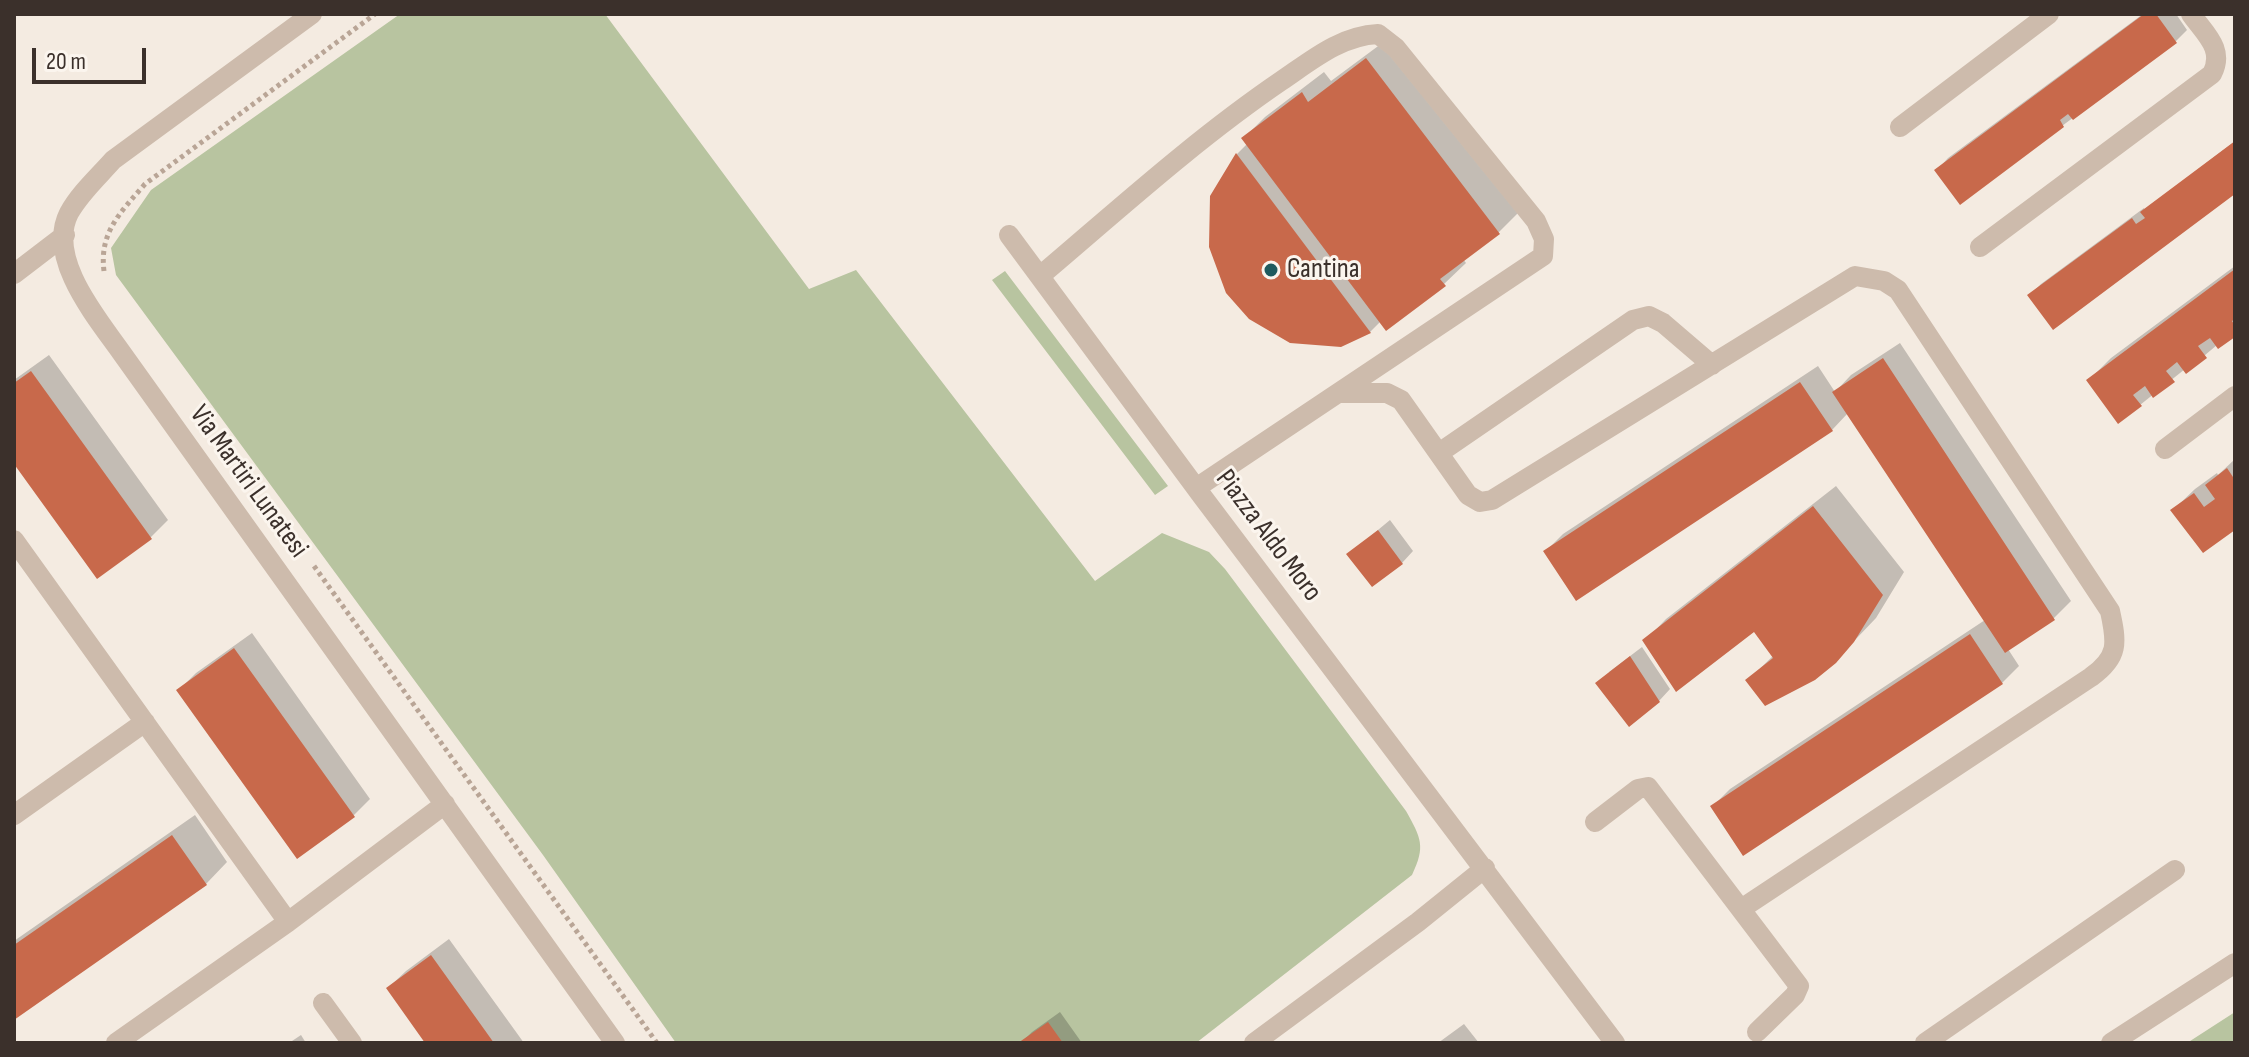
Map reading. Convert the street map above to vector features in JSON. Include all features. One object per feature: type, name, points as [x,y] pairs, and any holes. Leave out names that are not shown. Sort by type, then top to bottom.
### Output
[{"type":"street","points":[[14,274],[65,235],[68,216],[113,160],[312,14]]},
{"type":"street","points":[[1900,127],[2049,14]]},
{"type":"street","points":[[1980,247],[2212,74],[2217,63],[2217,50],[2191,14]]},
{"type":"street","points":[[1040,276],[1223,120],[1334,45],[1358,35],[1378,34],[1396,48],[1536,221],[1544,239],[1543,256],[1196,488]]},
{"type":"street","name":"Via Martiri Lunatesi","points":[[65,235],[67,264],[77,289],[615,1043]]},
{"type":"street","name":"Piazza Aldo Moro","points":[[1009,235],[1615,1043]]},
{"type":"street","points":[[1339,393],[1387,393],[1401,400],[1468,495],[1480,502],[1492,500],[1855,276],[1884,281],[1898,290],[2110,611],[2114,655],[2104,668],[2091,677],[1741,909]]},
{"type":"street","points":[[1439,453],[1633,320],[1649,316],[1663,323],[1712,365]]},
{"type":"street","points":[[2165,449],[2235,396]]},
{"type":"street","points":[[14,540],[288,922]]},
{"type":"street","points":[[14,815],[145,722]]},
{"type":"street","points":[[1595,822],[1638,789],[1648,787],[1799,986],[1795,995],[1757,1032]]},
{"type":"street","points":[[116,1043],[288,922],[445,804]]},
{"type":"street","points":[[1254,1043],[1418,922],[1485,868]]},
{"type":"street","points":[[1925,1043],[2175,870]]},
{"type":"street","points":[[2111,1043],[2235,963]]},
{"type":"street","points":[[323,1003],[352,1043]]},
{"type":"path","points":[[105,274],[102,252],[116,218],[145,184],[375,14]]},
{"type":"path","points":[[307,556],[657,1043]]},
{"type":"green space","points":[[400,14],[605,14],[809,289],[856,270],[1095,581],[1162,533],[1209,552],[1225,569],[1406,811],[1420,842],[1419,857],[1412,875],[1196,1043],[676,1043],[543,855],[116,275],[111,248],[151,190]]},
{"type":"green space","points":[[1005,271],[1168,486],[1155,495],[992,280]]},
{"type":"green space","points":[[2235,1012],[2235,1043],[2187,1043]]},
{"type":"building","points":[[2144,14],[2156,14],[2177,43],[2073,120],[2068,114],[2060,120],[2064,127],[1960,205],[1934,170]]},
{"type":"building","points":[[1366,58],[1500,234],[1440,279],[1446,286],[1386,331],[1241,138],[1302,92],[1308,102]]},
{"type":"building","points":[[2235,141],[2235,194],[2053,330],[2027,295],[2132,218],[2136,224],[2145,218],[2140,212]]},
{"type":"building","name":"Cantina","points":[[1236,153],[1371,333],[1341,347],[1290,343],[1249,319],[1226,293],[1209,247],[1210,196]]},
{"type":"building","points":[[2235,269],[2235,319],[2232,321],[2235,337],[2218,349],[2210,338],[2198,346],[2207,358],[2186,374],[2177,362],[2166,371],[2175,382],[2153,398],[2145,386],[2133,395],[2142,406],[2118,424],[2086,380]]},
{"type":"building","points":[[1883,358],[2055,620],[2005,653],[1832,392]]},
{"type":"building","points":[[31,371],[152,539],[97,579],[14,464],[14,383]]},
{"type":"building","points":[[1800,382],[1833,431],[1576,601],[1543,551]]},
{"type":"building","points":[[2227,468],[2235,480],[2235,530],[2203,553],[2170,510],[2194,493],[2204,507],[2215,499],[2205,485]]},
{"type":"building","points":[[1813,506],[1883,595],[1854,642],[1836,663],[1815,680],[1765,706],[1745,680],[1773,658],[1754,632],[1676,692],[1642,640]]},
{"type":"building","points":[[1378,530],[1403,564],[1372,587],[1346,554]]},
{"type":"building","points":[[1970,634],[2003,684],[1743,856],[1710,806]]},
{"type":"building","points":[[234,648],[355,817],[297,859],[176,690]]},
{"type":"building","points":[[1630,656],[1660,702],[1629,727],[1595,683]]},
{"type":"building","points":[[172,835],[207,885],[14,1020],[14,945]]},
{"type":"building","points":[[431,955],[494,1043],[425,1043],[386,988]]},
{"type":"building","points":[[1048,1022],[1063,1043],[1018,1043]]},
{"type":"place","name":"Cantina","points":[[1271,270]]}]
